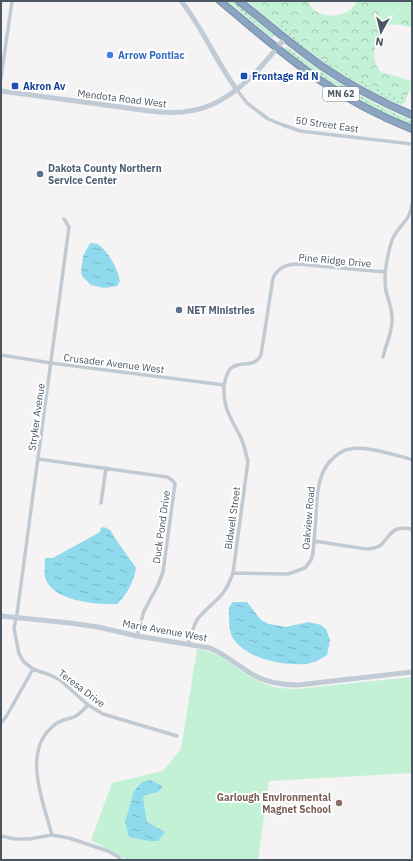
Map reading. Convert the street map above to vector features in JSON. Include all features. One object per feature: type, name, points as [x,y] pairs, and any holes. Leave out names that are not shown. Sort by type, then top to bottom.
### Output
[{"type":"highway","name":"MN 62","points":[[220,1],[317,79],[342,95],[412,129]]},
{"type":"highway","name":"MN 62","points":[[239,1],[315,61],[345,81],[412,115]]},
{"type":"street","points":[[1,78],[12,1]]},
{"type":"street","name":"50 Street East","points":[[181,1],[190,12],[227,76],[237,90],[247,103],[268,119],[283,126],[300,131],[412,144]]},
{"type":"street","name":"Mendota Road West","points":[[1,91],[157,112],[180,113],[211,105],[237,90],[244,85],[285,38]]},
{"type":"street","points":[[383,357],[390,336],[392,324],[392,312],[386,290],[385,272],[391,242],[395,234],[408,219],[412,204]]},
{"type":"street","name":"Stryker Avenue","points":[[17,618],[69,228],[64,220]]},
{"type":"street","name":"Pine Ridge Drive","points":[[282,261],[284,266]]},
{"type":"street","name":"Pine Ridge Drive","points":[[224,385],[227,374],[232,368],[238,364],[254,363],[260,357],[271,284],[275,274],[284,266],[297,264],[385,272]]},
{"type":"street","name":"Crusader Avenue West","points":[[1,355],[51,363],[224,385]]},
{"type":"street","name":"Bidwell Street","points":[[188,644],[191,632],[197,621],[223,593],[233,573],[248,461],[243,443],[226,410],[224,385]]},
{"type":"street","name":"Oakview Road","points":[[233,573],[288,574],[305,568],[311,560],[313,553],[317,492],[321,476],[326,465],[341,452],[350,449],[367,448],[412,460]]},
{"type":"street","name":"Duck Pond Drive","points":[[38,459],[167,477],[175,484],[163,572],[144,611],[137,636]]},
{"type":"street","points":[[101,503],[106,468]]},
{"type":"street","points":[[314,541],[373,549],[382,544],[391,532],[398,528],[412,529]]},
{"type":"street","name":"Marie Avenue West","points":[[1,616],[98,627],[137,636],[212,649],[258,677],[282,684],[298,685],[412,672]]},
{"type":"street","name":"Teresa Drive","points":[[17,618],[14,628],[19,654],[24,662],[33,669],[60,680],[88,705],[102,714],[177,736]]},
{"type":"street","points":[[1,723],[6,717],[33,669]]},
{"type":"street","points":[[52,835],[38,785],[36,761],[38,749],[48,730],[58,722],[75,716],[88,705]]},
{"type":"street","points":[[1,836],[15,839],[29,839],[52,835],[69,838],[108,851],[121,860]]},
{"type":"green space","points":[[228,1],[234,1],[275,35],[272,38]]},
{"type":"green space","points":[[247,1],[309,1],[312,8],[317,12],[332,16],[347,12],[353,7],[356,1],[412,1],[412,27],[394,25],[383,27],[380,31],[374,55],[376,64],[381,72],[412,81],[411,88],[407,96],[384,92],[338,68],[307,47],[280,23],[277,21],[272,22]]},
{"type":"green space","points":[[375,1],[412,1],[412,21],[381,17]]},
{"type":"green space","points":[[276,21],[307,47],[343,70],[384,92],[407,96],[405,102],[401,105],[371,91],[343,75],[308,51],[272,22]]},
{"type":"green space","points":[[286,47],[362,96],[394,113],[411,120],[412,118],[412,125],[377,110],[343,92],[285,51],[284,48]]},
{"type":"green space","points":[[197,649],[215,654],[246,674],[271,686],[281,688],[296,689],[412,677],[412,773],[269,781],[258,860],[126,860],[91,840],[112,783],[163,771],[181,749]]},
{"type":"water","points":[[91,243],[98,244],[112,261],[120,281],[117,286],[104,288],[91,285],[83,277],[81,273],[83,256]]},
{"type":"water","points":[[104,527],[110,530],[136,568],[132,583],[124,596],[117,604],[98,604],[76,600],[56,591],[49,585],[45,577],[45,558],[53,558],[100,532],[101,528]]},
{"type":"water","points":[[233,602],[247,602],[261,620],[269,624],[285,627],[309,622],[321,625],[326,629],[330,640],[327,655],[317,661],[307,664],[287,664],[270,661],[246,651],[232,637],[229,624],[229,607]]},
{"type":"water","points":[[150,780],[163,786],[158,792],[145,795],[143,798],[147,822],[165,832],[158,841],[149,841],[129,837],[125,822],[134,791],[142,782]]},
{"type":"place","name":"Arrow Pontiac","points":[[110,55]]},
{"type":"place","name":"Frontage Rd N","points":[[244,76]]},
{"type":"place","name":"Akron Av","points":[[15,86]]},
{"type":"place","name":"Dakota County Northern Service Center","points":[[40,174]]},
{"type":"place","name":"NET Ministries","points":[[179,310]]},
{"type":"place","name":"Garlough Environmental Magnet School","points":[[339,803]]}]
